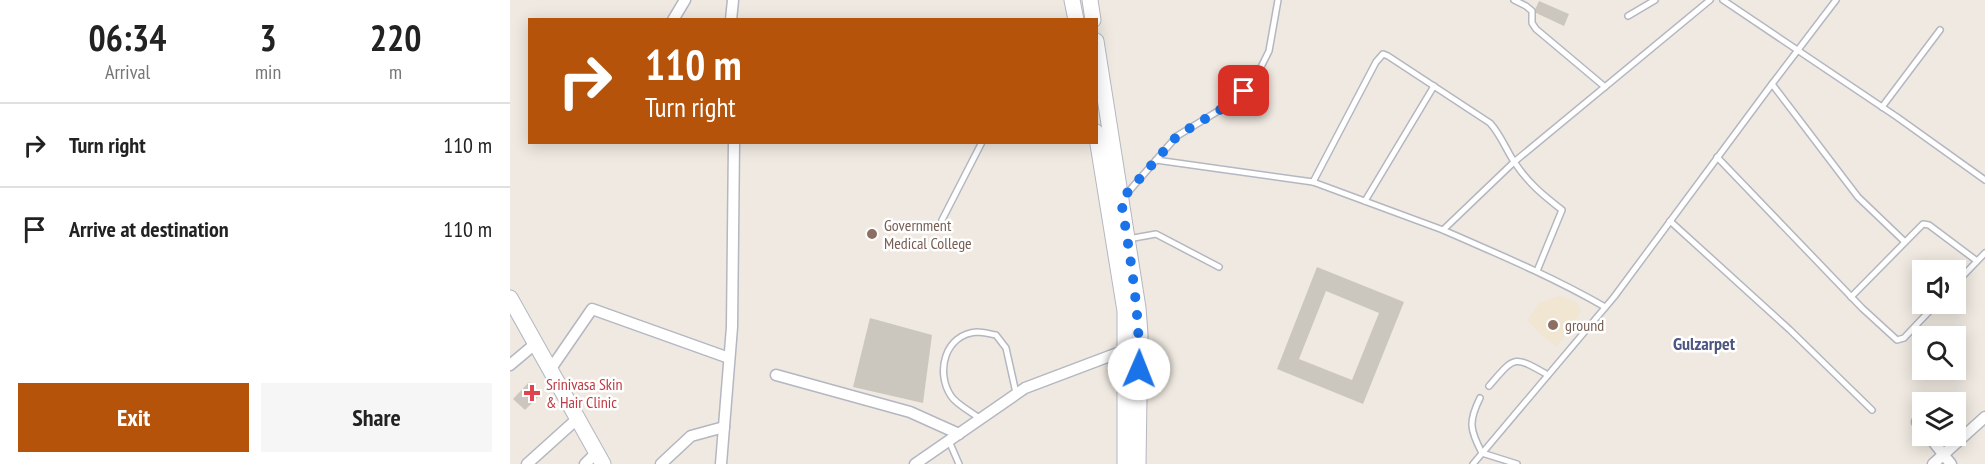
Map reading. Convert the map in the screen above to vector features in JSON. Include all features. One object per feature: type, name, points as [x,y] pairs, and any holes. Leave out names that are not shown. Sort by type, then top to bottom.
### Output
[{"type":"street","points":[[675,18],[685,0]]},
{"type":"street","points":[[731,18],[733,0]]},
{"type":"street","points":[[1072,0],[1076,18]]},
{"type":"street","points":[[1090,0],[1093,18]]},
{"type":"street","points":[[1098,58],[1124,292],[1133,347],[1138,464]]},
{"type":"street","points":[[1098,139],[1127,240],[1138,308],[1125,464]]},
{"type":"street","points":[[721,464],[733,266],[734,144]]},
{"type":"street","points":[[510,298],[600,458],[585,464]]},
{"type":"street","points":[[550,370],[592,309],[729,358]]},
{"type":"street","points":[[510,365],[535,344]]},
{"type":"street","points":[[915,464],[1025,388],[1133,347]]},
{"type":"street","points":[[776,375],[910,412],[959,434]]},
{"type":"street","points":[[1933,464],[1985,417]]},
{"type":"street","points":[[527,464],[577,419]]},
{"type":"street","points":[[661,464],[691,436],[724,427]]},
{"type":"street","points":[[1937,446],[1951,464]]},
{"type":"lane","points":[[1115,202],[1177,136],[1228,105],[1255,79],[1269,51],[1278,0]]},
{"type":"lane","points":[[1514,0],[1527,6],[1532,12],[1532,23],[1536,29],[1605,87]]},
{"type":"lane","points":[[1628,16],[1655,0]]},
{"type":"lane","points":[[1443,230],[1514,162],[1710,0]]},
{"type":"lane","points":[[1723,0],[1882,107],[1985,180]]},
{"type":"lane","points":[[1473,464],[1605,308],[1836,0]]},
{"type":"lane","points":[[1882,107],[1940,30]]},
{"type":"lane","points":[[1313,182],[1379,56],[1383,54],[1388,56],[1490,123],[1498,131],[1514,162],[1534,188],[1562,210],[1537,272]]},
{"type":"lane","points":[[1772,84],[1858,197],[1905,242]]},
{"type":"lane","points":[[1365,201],[1434,86]]},
{"type":"lane","points":[[942,220],[981,144]]},
{"type":"lane","points":[[1717,157],[1888,334],[1897,340],[1904,338],[1927,314]]},
{"type":"lane","points":[[1156,160],[1313,182],[1443,230],[1576,290],[1605,308]]},
{"type":"lane","points":[[1670,221],[1790,330],[1872,410]]},
{"type":"lane","points":[[1851,297],[1921,226],[1926,224],[1977,261]]},
{"type":"lane","points":[[1127,240],[1156,234],[1219,267]]},
{"type":"lane","points":[[1966,273],[1985,253]]},
{"type":"lane","points":[[981,419],[952,398],[944,382],[943,364],[947,351],[960,336],[978,332],[996,335],[1006,348],[1017,394]]},
{"type":"lane","points":[[1490,386],[1509,363],[1514,361],[1525,362],[1548,375]]},
{"type":"lane","points":[[1480,398],[1471,420],[1474,437],[1482,453],[1517,464]]},
{"type":"lane","points":[[949,441],[959,464]]},
{"type":"shaded area","name":"ground","points":[[1559,296],[1576,302],[1581,310],[1571,329],[1556,346],[1541,335],[1528,320],[1540,302]]},
{"type":"building","points":[[1539,1],[1569,14],[1564,26],[1534,12]]},
{"type":"building","points":[[1317,267],[1404,302],[1363,404],[1277,369]],"holes":[[[1326,291],[1379,313],[1352,380],[1299,359]]]},
{"type":"building","points":[[870,318],[932,335],[923,403],[853,387]]},
{"type":"building","points":[[529,382],[541,394],[525,410],[513,399]]},
{"type":"place","name":"Government Medical College","points":[[872,234]]},
{"type":"place","name":"ground","points":[[1553,325]]},
{"type":"place","name":"Srinivasa Skin & Hair Clinic","points":[[532,393]]},
{"type":"district","name":"Gulzarpet","points":[[1704,344]]},
{"type":"route","points":[[1139,369],[1138,308],[1121,200],[1177,136],[1228,105],[1244,91]]}]
